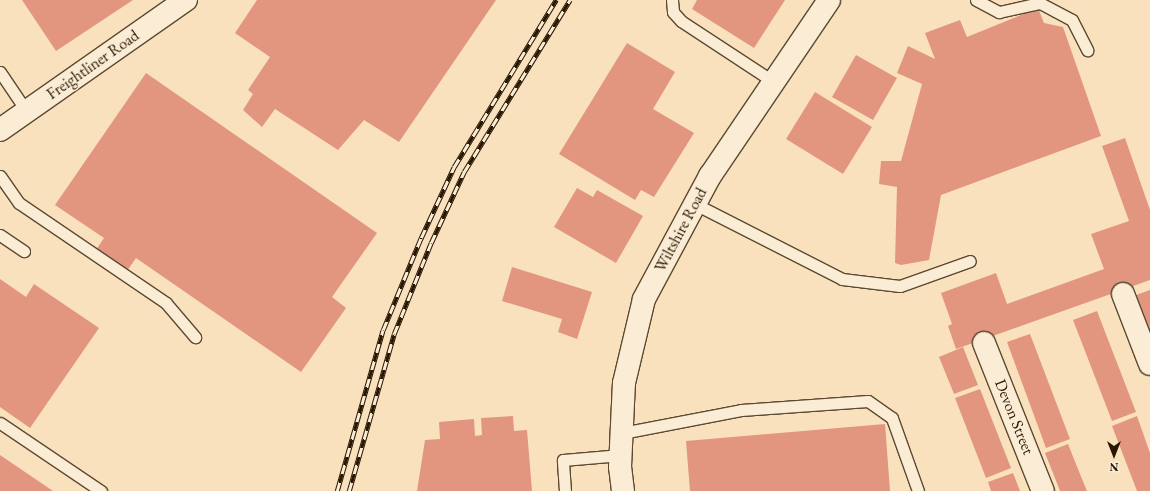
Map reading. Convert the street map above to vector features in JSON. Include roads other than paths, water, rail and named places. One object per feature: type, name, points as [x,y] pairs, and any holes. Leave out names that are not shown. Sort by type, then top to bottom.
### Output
[{"type":"street","name":"Freightliner Road","points":[[0,130],[186,0]]},
{"type":"street","name":"Wiltshire Road","points":[[623,491],[621,455],[624,382],[644,299],[710,176],[829,0]]},
{"type":"street","points":[[1123,294],[1150,364]]},
{"type":"street","name":"Devon Street","points":[[984,343],[1043,491]]},
{"type":"lane","points":[[672,0],[673,12],[681,22],[774,82]]},
{"type":"lane","points":[[976,0],[999,12],[1040,3],[1072,20],[1087,50]]},
{"type":"lane","points":[[0,72],[27,112]]},
{"type":"lane","points":[[0,176],[19,203],[166,303],[195,337]]},
{"type":"lane","points":[[695,204],[842,279],[900,286],[970,261]]},
{"type":"lane","points":[[0,235],[24,251]]},
{"type":"lane","points":[[622,433],[741,410],[868,401],[892,418],[918,491]]},
{"type":"lane","points":[[0,423],[101,491]]},
{"type":"lane","points":[[565,491],[563,460],[621,455]]},
{"type":"railway","points":[[337,491],[383,330],[421,238],[454,167],[556,0]]},
{"type":"railway","points":[[349,491],[394,334],[431,243],[464,172],[570,0]]}]
